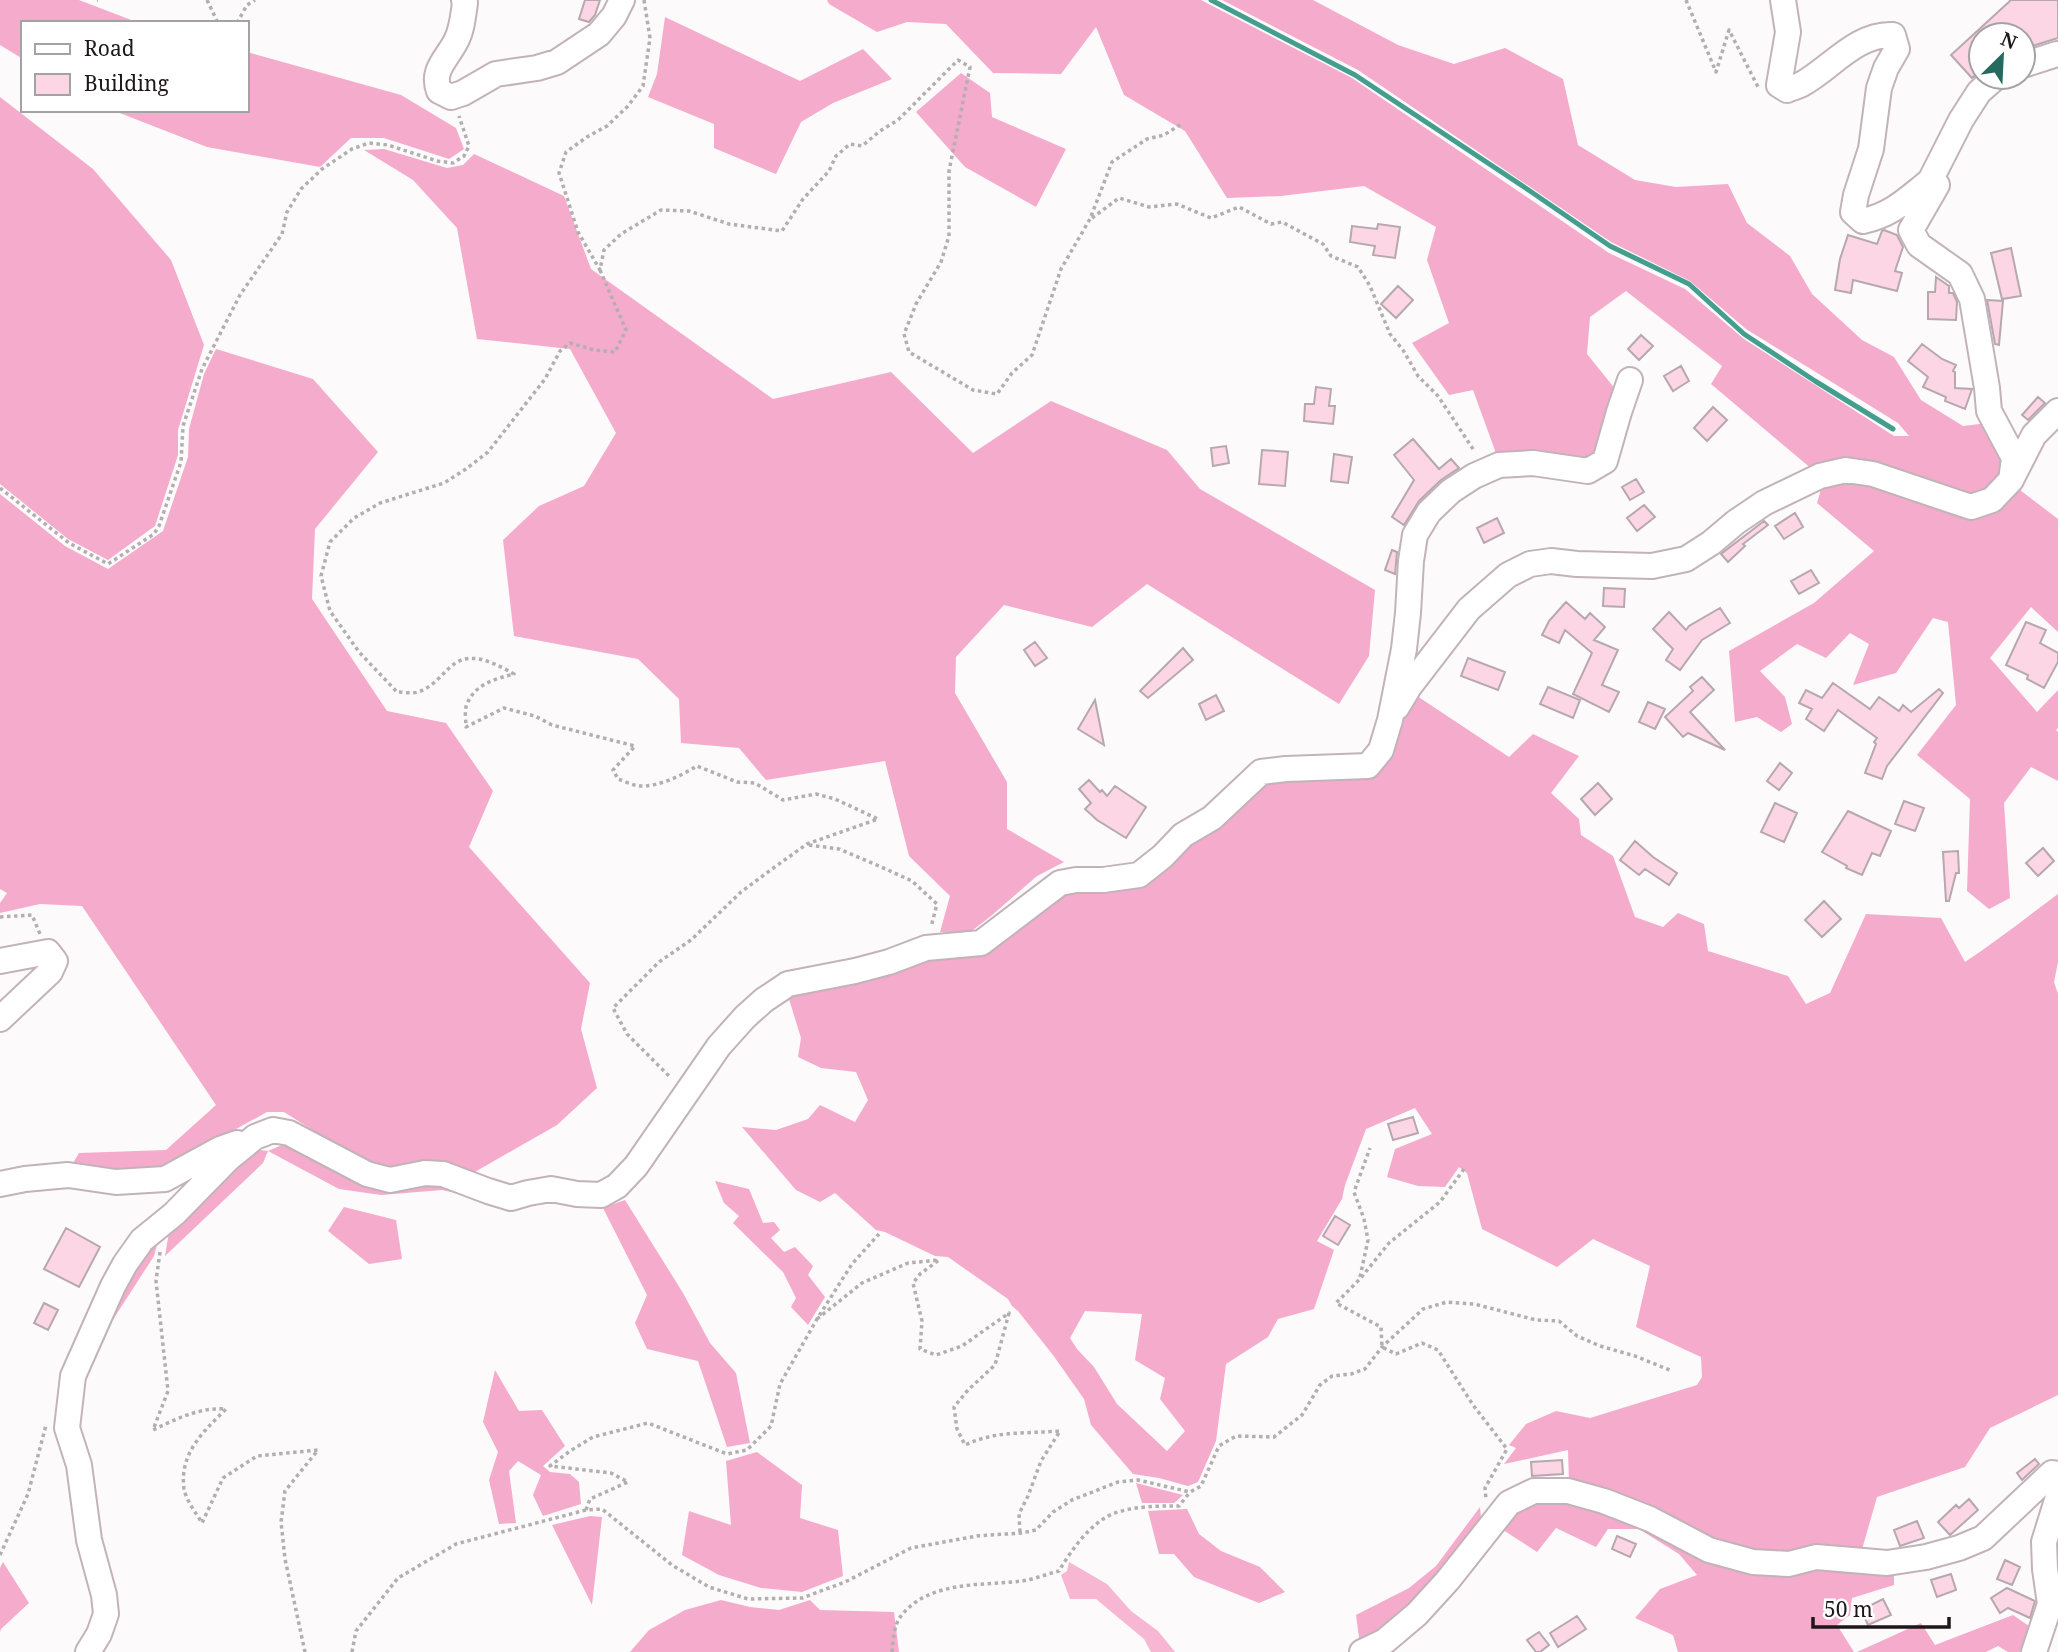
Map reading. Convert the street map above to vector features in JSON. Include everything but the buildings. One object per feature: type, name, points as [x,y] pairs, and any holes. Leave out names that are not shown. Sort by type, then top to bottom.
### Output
[{"type":"street","points":[[464,0],[457,40],[439,68],[436,82],[439,91],[451,97],[496,74],[558,62],[599,34],[614,16],[621,0]]},
{"type":"street","points":[[1783,0],[1788,32],[1779,85],[1787,90],[1804,83],[1860,44],[1882,34],[1893,35],[1896,49],[1879,88],[1871,149],[1853,212],[1863,221],[1880,218],[1898,208],[1930,181],[1961,120],[1980,91]]},
{"type":"street","points":[[2037,60],[2057,54]]},
{"type":"street","points":[[1930,181],[1937,185],[1911,230],[1919,245],[1961,274],[1972,299],[1989,411],[2014,458],[2011,480]]},
{"type":"street","points":[[0,1184],[68,1175],[116,1182],[165,1179],[220,1149],[273,1130],[289,1133],[367,1174],[390,1180],[425,1173],[443,1174],[511,1198],[551,1189],[601,1195],[617,1186],[636,1166],[719,1046],[744,1017],[788,984],[889,962],[926,947],[981,943],[1060,883],[1139,875],[1183,835],[1212,818],[1261,772],[1368,766],[1381,750],[1390,720],[1409,613],[1415,535],[1429,512],[1451,491],[1474,476],[1499,465],[1533,463],[1588,471],[1605,461],[1630,380]]},
{"type":"street","points":[[1390,720],[1409,688],[1469,609],[1508,575],[1530,564],[1551,561],[1652,566],[1686,559],[1764,503],[1820,476],[1846,470],[1873,474],[1971,507],[1992,500],[2011,480],[2034,435],[2058,411]]},
{"type":"street","points":[[0,961],[48,952],[55,961],[50,972],[0,1019]]},
{"type":"street","points":[[88,1652],[99,1634],[106,1614],[104,1595],[89,1539],[79,1465],[67,1428],[72,1376],[125,1264],[142,1240],[174,1214],[228,1159],[255,1137]]},
{"type":"street","points":[[1362,1652],[1385,1641],[1417,1614],[1448,1580],[1509,1503],[1534,1491],[1568,1491],[1604,1501],[1650,1519],[1709,1550],[1753,1562],[1790,1564],[1816,1557],[1887,1563],[1926,1557],[1983,1538],[2052,1473],[2058,1475]]},
{"type":"street","points":[[2034,1652],[2050,1604],[2044,1542],[2058,1497]]},
{"type":"path","points":[[207,0],[217,21]]},
{"type":"path","points":[[238,21],[247,5],[255,0]]},
{"type":"path","points":[[644,0],[650,38],[643,86],[628,106],[607,125],[566,152],[559,173],[578,232],[600,270],[626,330],[615,352],[594,350],[570,343],[559,351],[545,379],[488,452],[444,482],[380,503],[354,518],[330,542],[321,576],[330,611],[359,652],[397,692],[417,693],[438,681],[457,663],[471,658],[495,663],[513,674],[489,680],[477,690],[466,705],[466,727],[504,708],[535,716],[552,725],[635,746],[613,770],[618,779],[638,786],[652,785],[680,776],[697,766],[737,782],[755,783],[783,800],[816,794],[835,799],[878,819],[807,844],[741,892],[691,940],[659,962],[613,1008],[627,1034],[661,1067],[685,1096]]},
{"type":"path","points":[[1686,0],[1716,72],[1729,30],[1761,94]]},
{"type":"path","points":[[600,270],[604,250],[621,234],[661,210],[689,211],[729,224],[782,231],[803,199],[829,171],[836,156],[850,144],[862,146],[898,120],[958,60],[970,66],[949,171],[949,236],[941,262],[916,304],[904,334],[909,352],[973,390],[996,394],[1012,373],[1032,355],[1061,269],[1090,219],[1112,162],[1147,139],[1164,135],[1182,123]]},
{"type":"path","points":[[0,488],[69,543],[108,564],[154,534],[181,462],[183,426],[202,369],[240,295],[282,234],[287,212],[301,189],[322,169],[352,149],[369,143],[388,145],[437,161],[453,163],[464,156],[469,146],[456,106],[457,95]]},
{"type":"path","points":[[1090,219],[1119,198],[1149,207],[1177,204],[1211,218],[1239,207],[1271,224],[1282,222],[1323,244],[1331,256],[1358,267],[1370,286],[1390,334],[1418,376],[1438,396],[1487,471]]},
{"type":"path","points":[[807,844],[839,849],[912,881],[937,904],[926,947]]},
{"type":"path","points":[[0,918],[32,915],[48,952]]},
{"type":"path","points":[[1360,1279],[1368,1240],[1354,1192],[1370,1149]]},
{"type":"path","points":[[1382,1347],[1381,1327],[1336,1303],[1389,1243],[1440,1202],[1464,1169]]},
{"type":"path","points":[[164,1222],[156,1281],[168,1391],[153,1430],[210,1408],[226,1409],[192,1446],[186,1467],[184,1490],[202,1523],[223,1478],[257,1456],[318,1450],[285,1491],[281,1522],[285,1559],[295,1595],[305,1652]]},
{"type":"path","points":[[586,1510],[590,1499],[628,1482],[611,1473],[550,1466],[593,1437],[648,1423],[727,1454],[747,1450],[771,1426],[780,1384],[817,1319],[852,1264],[879,1234]]},
{"type":"path","points":[[817,1319],[862,1283],[908,1263],[939,1260],[913,1283],[922,1321],[920,1349],[936,1355],[962,1346],[1009,1313],[995,1365],[954,1407],[957,1429],[965,1445],[979,1438],[1003,1433],[1060,1431],[1041,1461],[1018,1514],[1021,1533]]},
{"type":"path","points":[[892,1652],[900,1617],[920,1599],[950,1587],[1025,1580],[1059,1571],[1068,1555],[1095,1525],[1115,1512],[1145,1507],[1179,1506],[1189,1492],[1200,1486],[1219,1446],[1236,1436],[1274,1437],[1302,1415],[1320,1385],[1332,1376],[1365,1369],[1382,1347],[1423,1309],[1447,1302],[1474,1304],[1535,1320],[1559,1321],[1577,1336],[1672,1371]]},
{"type":"path","points":[[1382,1347],[1396,1354],[1422,1343],[1438,1350],[1507,1450],[1485,1488],[1489,1526]]},
{"type":"path","points":[[0,1555],[28,1494],[47,1420]]},
{"type":"path","points":[[352,1652],[356,1631],[398,1578],[456,1545],[586,1510],[602,1509],[672,1565],[709,1587],[748,1599],[802,1598],[845,1582],[911,1548],[940,1541],[1036,1530],[1053,1512],[1072,1500],[1118,1482],[1138,1479],[1189,1492]]},
{"type":"shaded area","points":[[0,0],[79,0],[134,21],[21,21],[21,58],[0,45]]},
{"type":"shaded area","points":[[827,0],[1201,0],[1352,78],[1609,253],[1685,289],[1744,339],[1894,436],[1909,436],[1898,423],[1746,329],[1690,281],[1611,242],[1358,70],[1222,0],[1313,0],[1398,45],[1454,64],[1505,48],[1563,79],[1578,145],[1635,180],[1676,187],[1728,184],[1747,223],[1790,256],[1812,294],[1862,340],[1894,357],[1921,400],[1963,426],[1988,423],[2007,457],[1999,485],[1970,502],[1813,470],[1711,384],[1722,366],[1626,291],[1590,317],[1587,354],[1616,390],[1599,457],[1584,462],[1497,456],[1473,390],[1449,395],[1412,343],[1449,323],[1427,260],[1436,227],[1364,186],[1281,196],[1227,198],[1185,131],[1124,95],[1096,27],[1061,74],[993,73],[946,24],[907,22],[877,32],[829,4]]},
{"type":"shaded area","points":[[665,17],[800,81],[863,49],[892,79],[833,103],[801,122],[776,174],[714,148],[714,124],[648,97],[657,74]]},
{"type":"shaded area","points":[[248,52],[401,95],[456,128],[464,149],[449,159],[384,138],[351,138],[320,167],[207,147],[117,112],[248,112]]},
{"type":"shaded area","points":[[961,73],[990,93],[992,117],[1066,149],[1036,207],[965,167],[916,112]]},
{"type":"shaded area","points":[[0,97],[93,169],[171,260],[204,345],[178,430],[178,455],[155,526],[108,560],[68,539],[0,484]]},
{"type":"shaded area","points":[[384,149],[447,168],[463,165],[474,154],[564,196],[591,269],[773,399],[891,372],[973,453],[1051,401],[1167,450],[1200,489],[1375,590],[1369,656],[1339,704],[1147,584],[1092,627],[1004,605],[956,657],[955,693],[1007,782],[1007,829],[1064,862],[1037,876],[969,933],[940,932],[950,896],[909,856],[885,761],[766,780],[739,748],[681,743],[679,699],[638,659],[514,636],[503,540],[539,506],[584,486],[616,433],[570,349],[477,339],[457,228],[413,180],[364,150]]},
{"type":"shaded area","points":[[216,349],[313,379],[378,452],[315,529],[312,599],[387,711],[446,723],[493,791],[469,847],[590,983],[581,1029],[597,1088],[557,1125],[473,1173],[392,1170],[360,1160],[284,1112],[267,1112],[166,1171],[70,1168],[79,1153],[166,1150],[216,1105],[82,906],[40,904],[0,913],[0,903],[7,893],[0,889],[0,494],[65,546],[108,569],[163,531],[188,457],[189,429],[204,374]]},
{"type":"shaded area","points":[[1850,475],[1971,511],[2016,487],[2058,519],[2058,632],[2031,607],[1990,658],[2037,712],[2058,690],[2058,781],[2031,767],[2004,803],[2010,898],[1989,909],[1967,891],[1970,799],[1917,755],[1956,705],[1948,622],[1933,618],[1896,673],[1853,685],[1869,644],[1850,633],[1826,658],[1797,644],[1760,671],[1785,697],[1792,724],[1781,732],[1757,717],[1735,722],[1729,651],[1814,603],[1874,551],[1817,503],[1824,479]]},
{"type":"shaded area","points":[[1417,696],[1509,757],[1533,734],[1579,756],[1551,793],[1579,819],[1581,835],[1613,856],[1635,917],[1663,927],[1678,913],[1704,924],[1708,951],[1788,976],[1806,1004],[1830,993],[1866,914],[1941,918],[1965,962],[2058,894],[2058,962],[2054,982],[2058,994],[2058,1395],[1990,1428],[1965,1467],[1877,1497],[1861,1553],[1754,1556],[1569,1483],[1568,1450],[1504,1464],[1516,1448],[1509,1445],[1526,1424],[1556,1411],[1590,1418],[1697,1385],[1702,1377],[1701,1357],[1636,1327],[1650,1266],[1593,1239],[1557,1267],[1482,1229],[1467,1173],[1459,1167],[1445,1187],[1418,1186],[1387,1177],[1395,1149],[1432,1134],[1415,1108],[1366,1129],[1342,1199],[1317,1241],[1334,1250],[1314,1309],[1278,1319],[1268,1337],[1226,1364],[1216,1441],[1198,1482],[1188,1486],[1133,1474],[1091,1425],[1084,1399],[1008,1299],[948,1257],[935,1256],[876,1230],[835,1193],[820,1202],[796,1190],[742,1127],[776,1130],[808,1119],[820,1105],[855,1122],[868,1100],[856,1072],[821,1068],[798,1057],[801,1038],[789,999],[770,1001],[957,952],[1063,888],[1103,885],[1264,776],[1350,774]],"holes":[[[1085,1311],[1142,1314],[1135,1360],[1165,1378],[1160,1399],[1185,1431],[1167,1451],[1117,1404],[1094,1367],[1070,1338]]]},
{"type":"shaded area","points":[[289,1142],[427,1179],[469,1196],[442,1190],[381,1195],[339,1189],[268,1151]]},
{"type":"shaded area","points":[[253,1149],[268,1151],[263,1163],[165,1256],[169,1232]]},
{"type":"shaded area","points":[[715,1181],[749,1189],[763,1223],[774,1222],[780,1230],[771,1238],[784,1252],[795,1247],[813,1266],[808,1275],[825,1297],[808,1325],[791,1307],[796,1298],[783,1272],[733,1223],[739,1216],[724,1203]]},
{"type":"shaded area","points":[[625,1200],[683,1293],[710,1343],[736,1373],[750,1443],[727,1447],[698,1361],[647,1349],[635,1323],[647,1295],[603,1208]]},
{"type":"shaded area","points":[[344,1207],[396,1220],[402,1259],[369,1264],[328,1231]]},
{"type":"shaded area","points":[[159,1237],[154,1256],[103,1335],[115,1292]]},
{"type":"shaded area","points":[[495,1370],[519,1411],[542,1410],[565,1446],[543,1466],[550,1472],[570,1474],[579,1482],[581,1504],[543,1516],[533,1495],[541,1475],[518,1461],[509,1471],[516,1523],[499,1524],[489,1480],[498,1452],[483,1422]]},
{"type":"shaded area","points":[[757,1452],[802,1485],[800,1518],[838,1530],[843,1576],[802,1592],[761,1588],[719,1575],[682,1555],[689,1511],[731,1525],[726,1461]]},
{"type":"shaded area","points":[[1136,1483],[1183,1495],[1174,1503],[1142,1503]]},
{"type":"shaded area","points":[[1569,1498],[1710,1555],[1894,1572],[1894,1585],[1852,1598],[1850,1615],[1837,1625],[1854,1652],[1678,1652],[1673,1635],[1635,1618],[1660,1589],[1697,1575],[1679,1554],[1639,1529],[1608,1529],[1596,1547],[1556,1528],[1537,1552],[1497,1526],[1514,1507]]},
{"type":"shaded area","points":[[1480,1507],[1482,1528],[1411,1612],[1360,1645],[1356,1615],[1409,1588],[1436,1566]]},
{"type":"shaded area","points":[[1187,1509],[1199,1534],[1221,1551],[1260,1567],[1285,1592],[1259,1603],[1194,1577],[1174,1554],[1159,1554],[1148,1511]]},
{"type":"shaded area","points":[[590,1516],[602,1517],[592,1605],[552,1525]]},
{"type":"shaded area","points":[[3,1562],[29,1603],[0,1632],[0,1568]]},
{"type":"shaded area","points":[[1069,1562],[1107,1584],[1131,1611],[1158,1631],[1175,1652],[1151,1652],[1144,1639],[1096,1599],[1070,1599],[1061,1575],[1067,1571]]},
{"type":"shaded area","points":[[721,1600],[779,1610],[810,1600],[820,1610],[894,1612],[899,1652],[630,1652],[649,1630],[685,1610]]},
{"type":"shaded area","points":[[2013,1615],[2036,1631],[2026,1652],[2008,1652],[1998,1646],[1986,1652],[1857,1652],[1921,1623],[1935,1645]]},
{"type":"waterway","points":[[1211,0],[1355,75],[1610,246],[1689,284],[1744,334],[1893,429]]}]
